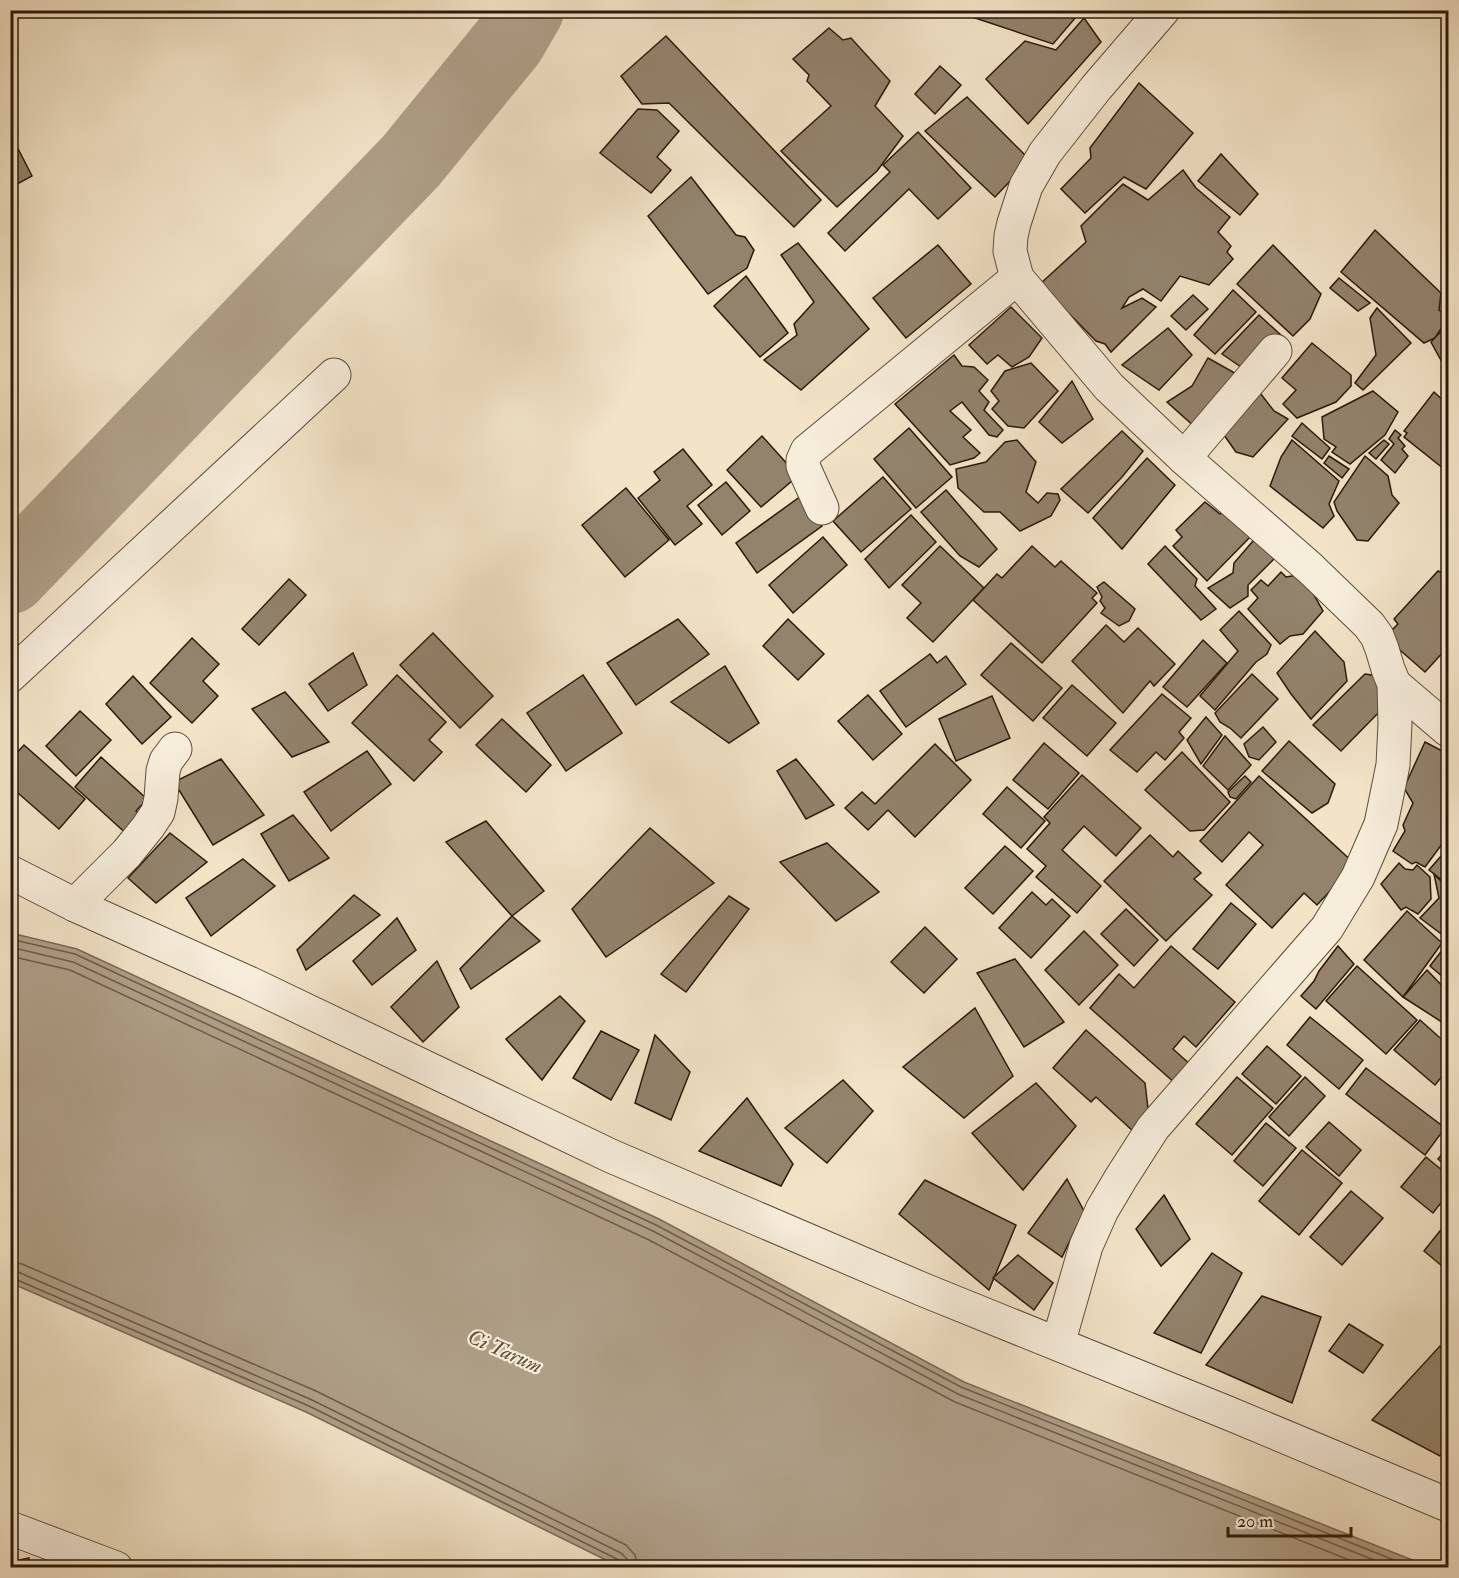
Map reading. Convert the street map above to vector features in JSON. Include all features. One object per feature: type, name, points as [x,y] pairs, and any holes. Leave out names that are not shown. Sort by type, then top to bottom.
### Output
[{"type":"street","points":[[1058,1344],[1086,1246],[1102,1210],[1153,1128],[1327,928],[1358,877],[1381,824],[1393,765],[1394,684],[1377,636],[1370,625],[1310,568],[1184,458],[1109,387],[1017,278],[1010,251],[1011,236],[1026,186],[1052,144],[1096,88],[1163,10]]},
{"type":"street","points":[[822,508],[803,466],[807,451],[1017,278]]},
{"type":"street","points":[[1184,458],[1275,351]]},
{"type":"street","points":[[10,676],[334,375]]},
{"type":"street","points":[[1394,684],[1449,730]]},
{"type":"street","points":[[75,905],[127,853],[158,812],[163,771],[166,761],[175,749]]},
{"type":"street","points":[[10,872],[75,905],[249,983],[611,1156],[924,1290],[1449,1505]]},
{"type":"street","points":[[10,1528],[116,1568]]},
{"type":"water","name":"Ci Tarum","points":[[11,933],[77,949],[659,1219],[964,1382],[1430,1567],[620,1567],[306,1412],[11,1283]]},
{"type":"building","points":[[951,10],[1082,10],[1053,44]]},
{"type":"building","points":[[1084,18],[1101,42],[1028,124],[986,79],[1025,41],[1056,50]]},
{"type":"building","points":[[829,28],[843,40],[851,38],[890,81],[875,106],[903,136],[877,171],[837,207],[781,151],[831,106],[807,81],[809,75],[793,59]]},
{"type":"building","points":[[666,36],[821,200],[794,227],[669,103],[642,104],[621,76]]},
{"type":"building","points":[[940,66],[961,85],[935,114],[915,94]]},
{"type":"building","points":[[1139,83],[1193,133],[1146,189],[1124,177],[1085,213],[1061,189],[1091,158],[1090,148]]},
{"type":"building","points":[[967,97],[1030,160],[995,197],[925,131]]},
{"type":"building","points":[[638,109],[657,110],[679,131],[657,157],[671,170],[651,193],[600,153]]},
{"type":"building","points":[[918,132],[971,188],[938,219],[909,189],[845,251],[828,233],[890,172],[883,165]]},
{"type":"building","points":[[10,135],[32,176],[10,188]]},
{"type":"building","points":[[1221,154],[1258,194],[1240,215],[1198,181]]},
{"type":"building","points":[[1183,170],[1196,188],[1230,217],[1218,232],[1231,246],[1227,252],[1233,259],[1209,285],[1180,276],[1161,301],[1143,289],[1129,297],[1122,308],[1142,298],[1156,307],[1111,352],[1105,344],[1096,341],[1040,284],[1086,242],[1081,226],[1123,184],[1148,200]]},
{"type":"building","points":[[691,177],[736,235],[745,237],[754,250],[747,268],[708,294],[648,216]]},
{"type":"building","points":[[1375,230],[1441,293],[1439,310],[1448,318],[1435,338],[1424,343],[1341,272]]},
{"type":"building","points":[[798,243],[869,329],[801,390],[764,360],[797,335],[794,324],[814,302],[781,255]]},
{"type":"building","points":[[938,245],[971,284],[906,338],[873,298]]},
{"type":"building","points":[[1273,245],[1321,294],[1310,319],[1293,336],[1237,284]]},
{"type":"building","points":[[746,276],[788,333],[760,357],[714,306]]},
{"type":"building","points":[[1339,278],[1370,303],[1358,311],[1330,288]]},
{"type":"building","points":[[1233,290],[1256,312],[1215,354],[1194,335]]},
{"type":"building","points":[[1193,295],[1208,309],[1186,330],[1171,316]]},
{"type":"building","points":[[1011,307],[1042,338],[1029,357],[1012,367],[998,355],[987,364],[969,345]]},
{"type":"building","points":[[1377,308],[1411,343],[1363,390],[1355,383],[1376,355],[1370,318]]},
{"type":"building","points":[[1259,315],[1283,337],[1247,371],[1222,354]]},
{"type":"building","points":[[1448,324],[1448,368],[1431,342]]},
{"type":"building","points":[[1168,328],[1192,355],[1159,390],[1122,365]]},
{"type":"building","points":[[1312,343],[1351,375],[1351,386],[1336,402],[1297,418],[1283,404],[1296,390],[1282,378]]},
{"type":"building","points":[[954,355],[962,366],[974,367],[988,380],[979,391],[989,402],[984,410],[1003,430],[997,437],[989,435],[962,402],[950,411],[971,430],[963,437],[980,453],[974,458],[950,465],[895,404]]},
{"type":"building","points":[[1208,358],[1240,376],[1196,428],[1167,402],[1192,386]]},
{"type":"building","points":[[1031,363],[1058,391],[1024,428],[1008,426],[992,409],[999,401],[991,391],[1005,371]]},
{"type":"building","points":[[1072,381],[1093,419],[1062,443],[1039,422]]},
{"type":"building","points":[[1254,385],[1274,411],[1288,419],[1253,457],[1236,452],[1219,428]]},
{"type":"building","points":[[1373,391],[1398,412],[1385,435],[1350,464],[1332,452],[1336,447],[1324,439],[1322,417]]},
{"type":"building","points":[[1434,392],[1448,405],[1448,463],[1444,469],[1404,437],[1407,433],[1404,431]]},
{"type":"building","points":[[1302,423],[1330,448],[1322,459],[1292,436]]},
{"type":"building","points":[[909,428],[952,477],[916,508],[874,459]]},
{"type":"building","points":[[1395,430],[1401,435],[1398,438],[1405,446],[1402,449],[1408,456],[1395,473],[1381,460],[1394,444],[1389,439]]},
{"type":"building","points":[[1122,431],[1143,451],[1088,513],[1061,489]]},
{"type":"building","points":[[762,436],[798,476],[761,507],[727,470]]},
{"type":"building","points":[[1017,440],[1036,462],[1026,492],[1038,503],[1047,493],[1058,494],[1060,500],[1051,516],[1020,531],[1000,512],[984,512],[958,488],[956,469],[986,462],[1005,442]]},
{"type":"building","points":[[1292,440],[1339,481],[1329,504],[1334,516],[1323,528],[1270,486],[1281,457]]},
{"type":"building","points":[[1384,440],[1389,444],[1376,459],[1369,453]]},
{"type":"building","points":[[683,449],[712,485],[687,506],[702,524],[675,545],[638,498],[660,480],[654,472]]},
{"type":"building","points":[[1329,456],[1349,469],[1342,478],[1324,463]]},
{"type":"building","points":[[1365,456],[1388,476],[1392,495],[1399,503],[1368,541],[1357,540],[1337,511],[1334,502]]},
{"type":"building","points":[[1147,458],[1175,485],[1122,549],[1093,518]]},
{"type":"building","points":[[883,477],[911,509],[861,552],[833,521]]},
{"type":"building","points":[[726,482],[750,511],[722,535],[698,505]]},
{"type":"building","points":[[626,488],[669,540],[625,577],[582,525]]},
{"type":"building","points":[[946,490],[997,549],[979,567],[960,556],[921,512]]},
{"type":"building","points":[[801,496],[822,526],[757,573],[736,543]]},
{"type":"building","points":[[1205,502],[1220,514],[1226,508],[1253,534],[1207,581],[1173,546],[1182,537],[1176,530]]},
{"type":"building","points":[[911,515],[936,542],[889,588],[865,559]]},
{"type":"building","points":[[1259,534],[1280,553],[1248,585],[1248,596],[1230,608],[1208,588],[1233,573],[1234,563]]},
{"type":"building","points":[[823,537],[847,565],[793,613],[769,585]]},
{"type":"building","points":[[940,546],[984,588],[933,642],[907,618],[921,603],[902,585]]},
{"type":"building","points":[[1032,546],[1055,567],[1061,561],[1097,593],[1092,598],[1097,603],[1042,663],[973,600],[997,574],[1002,578]]},
{"type":"building","points":[[1165,546],[1197,579],[1195,586],[1216,609],[1201,620],[1148,564]]},
{"type":"building","points":[[1448,570],[1448,650],[1446,649],[1425,672],[1385,637],[1398,624],[1394,619],[1438,571],[1445,574]]},
{"type":"building","points":[[1281,572],[1286,577],[1298,575],[1311,590],[1323,611],[1303,634],[1290,636],[1280,644],[1248,609],[1258,598],[1251,590],[1261,580],[1268,586]]},
{"type":"building","points":[[289,579],[306,595],[259,645],[242,629]]},
{"type":"building","points":[[1104,582],[1135,609],[1129,621],[1119,626],[1101,613],[1105,608],[1100,601],[1102,597],[1097,587]]},
{"type":"building","points":[[1239,611],[1271,645],[1267,654],[1256,662],[1215,710],[1200,696],[1238,651],[1220,630]]},
{"type":"building","points":[[678,619],[709,654],[636,705],[607,663]]},
{"type":"building","points":[[788,619],[824,654],[798,680],[763,646]]},
{"type":"building","points":[[1106,625],[1124,642],[1138,628],[1175,664],[1154,686],[1150,681],[1123,713],[1072,661]]},
{"type":"building","points":[[1315,631],[1344,662],[1347,681],[1311,719],[1277,673]]},
{"type":"building","points":[[433,633],[493,696],[460,728],[400,665]]},
{"type":"building","points":[[192,638],[219,664],[203,681],[218,696],[192,723],[150,683]]},
{"type":"building","points":[[1203,640],[1227,663],[1187,707],[1163,687]]},
{"type":"building","points":[[1011,643],[1062,688],[1033,721],[981,675]]},
{"type":"building","points":[[353,653],[367,685],[328,711],[309,684]]},
{"type":"building","points":[[930,654],[937,663],[946,656],[966,684],[906,727],[880,691]]},
{"type":"building","points":[[725,666],[759,723],[729,743],[671,702]]},
{"type":"building","points":[[1252,674],[1278,699],[1241,738],[1220,722],[1215,713]]},
{"type":"building","points":[[1365,674],[1378,676],[1384,707],[1341,751],[1313,725]]},
{"type":"building","points":[[397,675],[446,722],[429,740],[442,752],[414,781],[352,723]]},
{"type":"building","points":[[583,675],[622,733],[566,771],[527,713]]},
{"type":"building","points":[[133,676],[171,717],[142,744],[106,704]]},
{"type":"building","points":[[1072,685],[1116,723],[1087,756],[1043,718]]},
{"type":"building","points":[[285,692],[329,742],[292,757],[252,709]]},
{"type":"building","points":[[1162,694],[1191,718],[1179,732],[1184,738],[1165,760],[1156,752],[1137,772],[1110,750]]},
{"type":"building","points":[[868,695],[902,734],[873,760],[838,721]]},
{"type":"building","points":[[992,696],[1010,738],[956,761],[939,719]]},
{"type":"building","points":[[80,711],[111,740],[76,776],[46,746]]},
{"type":"building","points":[[1206,717],[1222,735],[1201,764],[1187,740]]},
{"type":"building","points":[[502,719],[551,765],[526,792],[476,745]]},
{"type":"building","points":[[1263,727],[1276,742],[1259,760],[1249,757],[1244,744]]},
{"type":"building","points":[[1225,736],[1251,765],[1228,790],[1203,766]]},
{"type":"building","points":[[1289,741],[1335,784],[1328,803],[1312,813],[1262,771]]},
{"type":"building","points":[[1425,742],[1448,754],[1448,836],[1425,867],[1416,862],[1412,864],[1393,851],[1405,831],[1403,825],[1413,803],[1404,788]]},
{"type":"building","points":[[1044,743],[1079,773],[1048,809],[1013,780]]},
{"type":"building","points":[[935,744],[971,780],[915,837],[888,810],[868,830],[845,808],[862,792],[875,804]]},
{"type":"building","points":[[24,745],[85,799],[59,829],[10,786],[10,760]]},
{"type":"building","points":[[367,751],[391,784],[331,831],[304,792]]},
{"type":"building","points":[[1182,752],[1230,802],[1204,830],[1190,831],[1145,790]]},
{"type":"building","points":[[101,757],[147,799],[136,811],[147,821],[131,838],[75,787]]},
{"type":"building","points":[[221,759],[264,815],[213,845],[174,782]]},
{"type":"building","points":[[796,759],[834,805],[806,819],[777,771]]},
{"type":"building","points":[[1082,775],[1141,828],[1116,856],[1084,826],[1062,850],[1101,886],[1077,913],[1036,877],[1046,866],[1027,849],[1050,823],[1044,817]]},
{"type":"building","points":[[1245,776],[1251,782],[1236,799],[1230,797],[1228,792]]},
{"type":"building","points":[[1259,776],[1355,864],[1317,905],[1304,893],[1272,928],[1226,885],[1263,845],[1249,832],[1222,862],[1200,841]]},
{"type":"building","points":[[1007,787],[1045,821],[1021,848],[983,814]]},
{"type":"building","points":[[293,815],[329,858],[289,881],[261,834]]},
{"type":"building","points":[[486,821],[544,891],[512,916],[446,842]]},
{"type":"building","points":[[650,828],[714,883],[606,957],[572,909]]},
{"type":"building","points":[[170,833],[207,862],[156,903],[128,878]]},
{"type":"building","points":[[1150,835],[1173,857],[1178,851],[1201,873],[1194,879],[1212,895],[1166,941],[1104,881]]},
{"type":"building","points":[[827,843],[879,892],[836,921],[780,862]]},
{"type":"building","points":[[1005,846],[1033,871],[993,914],[965,888]]},
{"type":"building","points":[[1448,848],[1448,885],[1429,870]]},
{"type":"building","points":[[243,859],[275,886],[211,936],[186,898]]},
{"type":"building","points":[[1399,863],[1405,869],[1413,870],[1417,865],[1430,877],[1431,899],[1418,914],[1406,907],[1401,910],[1381,884]]},
{"type":"building","points":[[1434,874],[1448,888],[1448,939],[1420,918],[1439,898]]},
{"type":"building","points":[[1032,892],[1046,905],[1052,899],[1070,916],[1031,958],[999,928]]},
{"type":"building","points":[[354,895],[380,915],[306,970],[297,950]]},
{"type":"building","points":[[729,896],[749,909],[686,992],[661,974]]},
{"type":"building","points":[[1231,903],[1256,924],[1218,969],[1193,949]]},
{"type":"building","points":[[1126,909],[1158,940],[1134,966],[1101,934]]},
{"type":"building","points":[[1407,911],[1442,943],[1403,997],[1364,960]]},
{"type":"building","points":[[512,916],[540,941],[471,989],[460,969]]},
{"type":"building","points":[[397,918],[416,950],[372,985],[353,961]]},
{"type":"building","points":[[925,927],[957,959],[924,993],[891,962]]},
{"type":"building","points":[[1084,931],[1118,965],[1079,1005],[1045,970]]},
{"type":"building","points":[[1447,944],[1448,973],[1443,977],[1430,966]]},
{"type":"building","points":[[1171,946],[1235,1002],[1196,1047],[1184,1036],[1173,1049],[1192,1066],[1176,1084],[1090,1008],[1119,974],[1134,988]]},
{"type":"building","points":[[1338,946],[1354,964],[1316,1009],[1301,996]]},
{"type":"building","points":[[1015,959],[1064,1022],[1024,1047],[977,973]]},
{"type":"building","points":[[437,961],[459,1007],[423,1042],[391,1007]]},
{"type":"building","points":[[1357,966],[1417,1020],[1386,1054],[1326,1001]]},
{"type":"building","points":[[1427,970],[1448,992],[1448,1026],[1403,997]]},
{"type":"building","points":[[560,996],[585,1021],[542,1080],[506,1039]]},
{"type":"building","points":[[975,1008],[1013,1076],[964,1118],[903,1067]]},
{"type":"building","points":[[1310,1017],[1363,1060],[1339,1089],[1287,1045]]},
{"type":"building","points":[[1420,1020],[1448,1045],[1448,1069],[1435,1085],[1394,1050]]},
{"type":"building","points":[[1086,1030],[1145,1083],[1149,1117],[1135,1133],[1096,1097],[1091,1102],[1053,1068]]},
{"type":"building","points":[[601,1031],[639,1050],[611,1100],[573,1078]]},
{"type":"building","points":[[655,1035],[690,1072],[671,1120],[635,1103]]},
{"type":"building","points":[[1267,1046],[1301,1076],[1276,1104],[1242,1074]]},
{"type":"building","points":[[1366,1068],[1445,1128],[1425,1155],[1346,1094]]},
{"type":"building","points":[[1237,1077],[1273,1108],[1232,1155],[1196,1124]]},
{"type":"building","points":[[1305,1077],[1325,1096],[1289,1136],[1269,1117]]},
{"type":"building","points":[[843,1080],[873,1111],[827,1163],[785,1128]]},
{"type":"building","points":[[1036,1083],[1076,1126],[1023,1190],[972,1133]]},
{"type":"building","points":[[747,1098],[793,1164],[781,1186],[699,1151]]},
{"type":"building","points":[[1329,1122],[1361,1150],[1339,1176],[1306,1147]]},
{"type":"building","points":[[1266,1123],[1296,1148],[1263,1186],[1234,1161]]},
{"type":"building","points":[[1448,1147],[1448,1168],[1438,1159]]},
{"type":"building","points":[[1302,1150],[1342,1183],[1299,1235],[1259,1201]]},
{"type":"building","points":[[1426,1157],[1448,1175],[1448,1194],[1433,1213],[1401,1187]]},
{"type":"building","points":[[1067,1179],[1084,1211],[1062,1257],[1028,1233]]},
{"type":"building","points":[[925,1180],[1016,1225],[989,1290],[899,1214]]},
{"type":"building","points":[[1351,1191],[1383,1218],[1342,1265],[1310,1237]]},
{"type":"building","points":[[1164,1195],[1190,1239],[1161,1266],[1136,1229]]},
{"type":"building","points":[[1448,1221],[1448,1271],[1424,1251]]},
{"type":"building","points":[[1212,1253],[1242,1273],[1201,1353],[1154,1333]]},
{"type":"building","points":[[1018,1255],[1053,1283],[1034,1310],[993,1278]]},
{"type":"building","points":[[1262,1296],[1321,1317],[1292,1403],[1206,1365]]},
{"type":"building","points":[[1349,1324],[1383,1345],[1363,1373],[1329,1351]]},
{"type":"building","points":[[1440,1346],[1448,1354],[1448,1442],[1440,1456],[1372,1420]]},
{"type":"building","points":[[29,1558],[30,1568],[10,1568],[10,1562]]},
{"type":"waterway","points":[[10,577],[411,161],[509,41],[527,10]]}]
